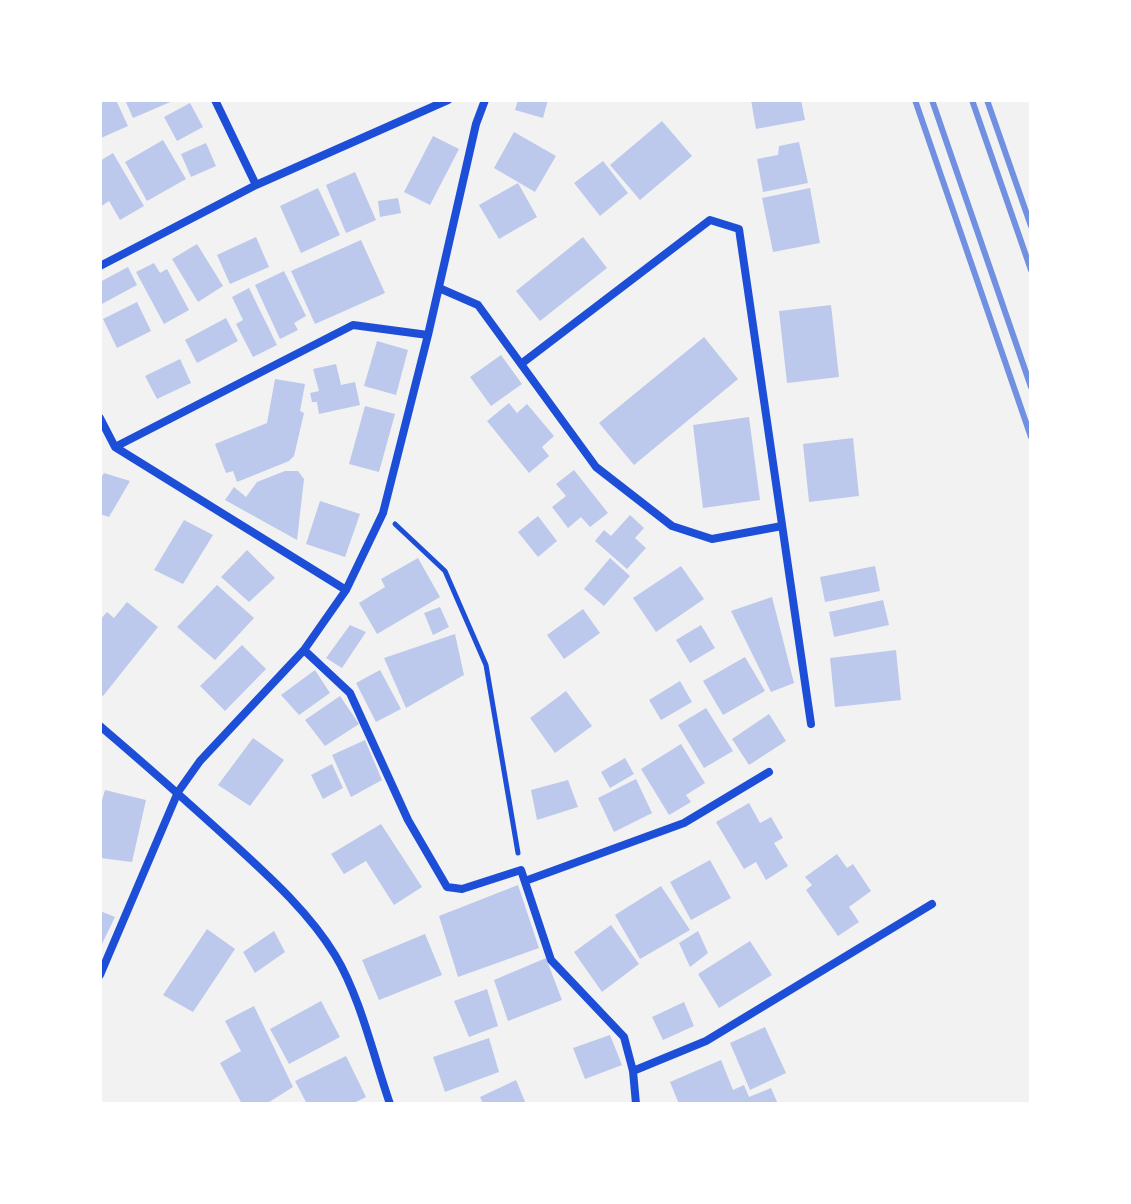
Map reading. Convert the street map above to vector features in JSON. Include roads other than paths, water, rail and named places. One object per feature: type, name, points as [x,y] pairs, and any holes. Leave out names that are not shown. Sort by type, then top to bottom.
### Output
[{"type":"street","points":[[215,100],[256,185]]},
{"type":"street","points":[[100,266],[256,185],[448,100]]},
{"type":"street","points":[[100,975],[178,792],[200,761],[304,650],[346,590],[383,513],[476,124],[485,100]]},
{"type":"street","points":[[521,364],[710,220],[739,229],[811,724]]},
{"type":"street","points":[[439,288],[478,305],[596,467],[672,526],[712,539],[782,526]]},
{"type":"street","points":[[115,447],[353,325],[428,335]]},
{"type":"street","points":[[100,418],[115,447],[346,590]]},
{"type":"street","points":[[304,650],[350,693],[408,820],[447,887],[462,889],[521,870],[551,960],[624,1037],[633,1071],[636,1104]]},
{"type":"street","points":[[100,726],[178,792],[271,879],[317,928],[337,958],[353,994],[390,1104]]},
{"type":"street","points":[[525,881],[684,823],[769,772]]},
{"type":"street","points":[[633,1071],[706,1041],[932,904]]},
{"type":"railway","points":[[915,100],[1031,437]]},
{"type":"railway","points":[[932,100],[1031,387]]},
{"type":"railway","points":[[972,100],[1031,270]]},
{"type":"railway","points":[[987,100],[1031,226]]}]
